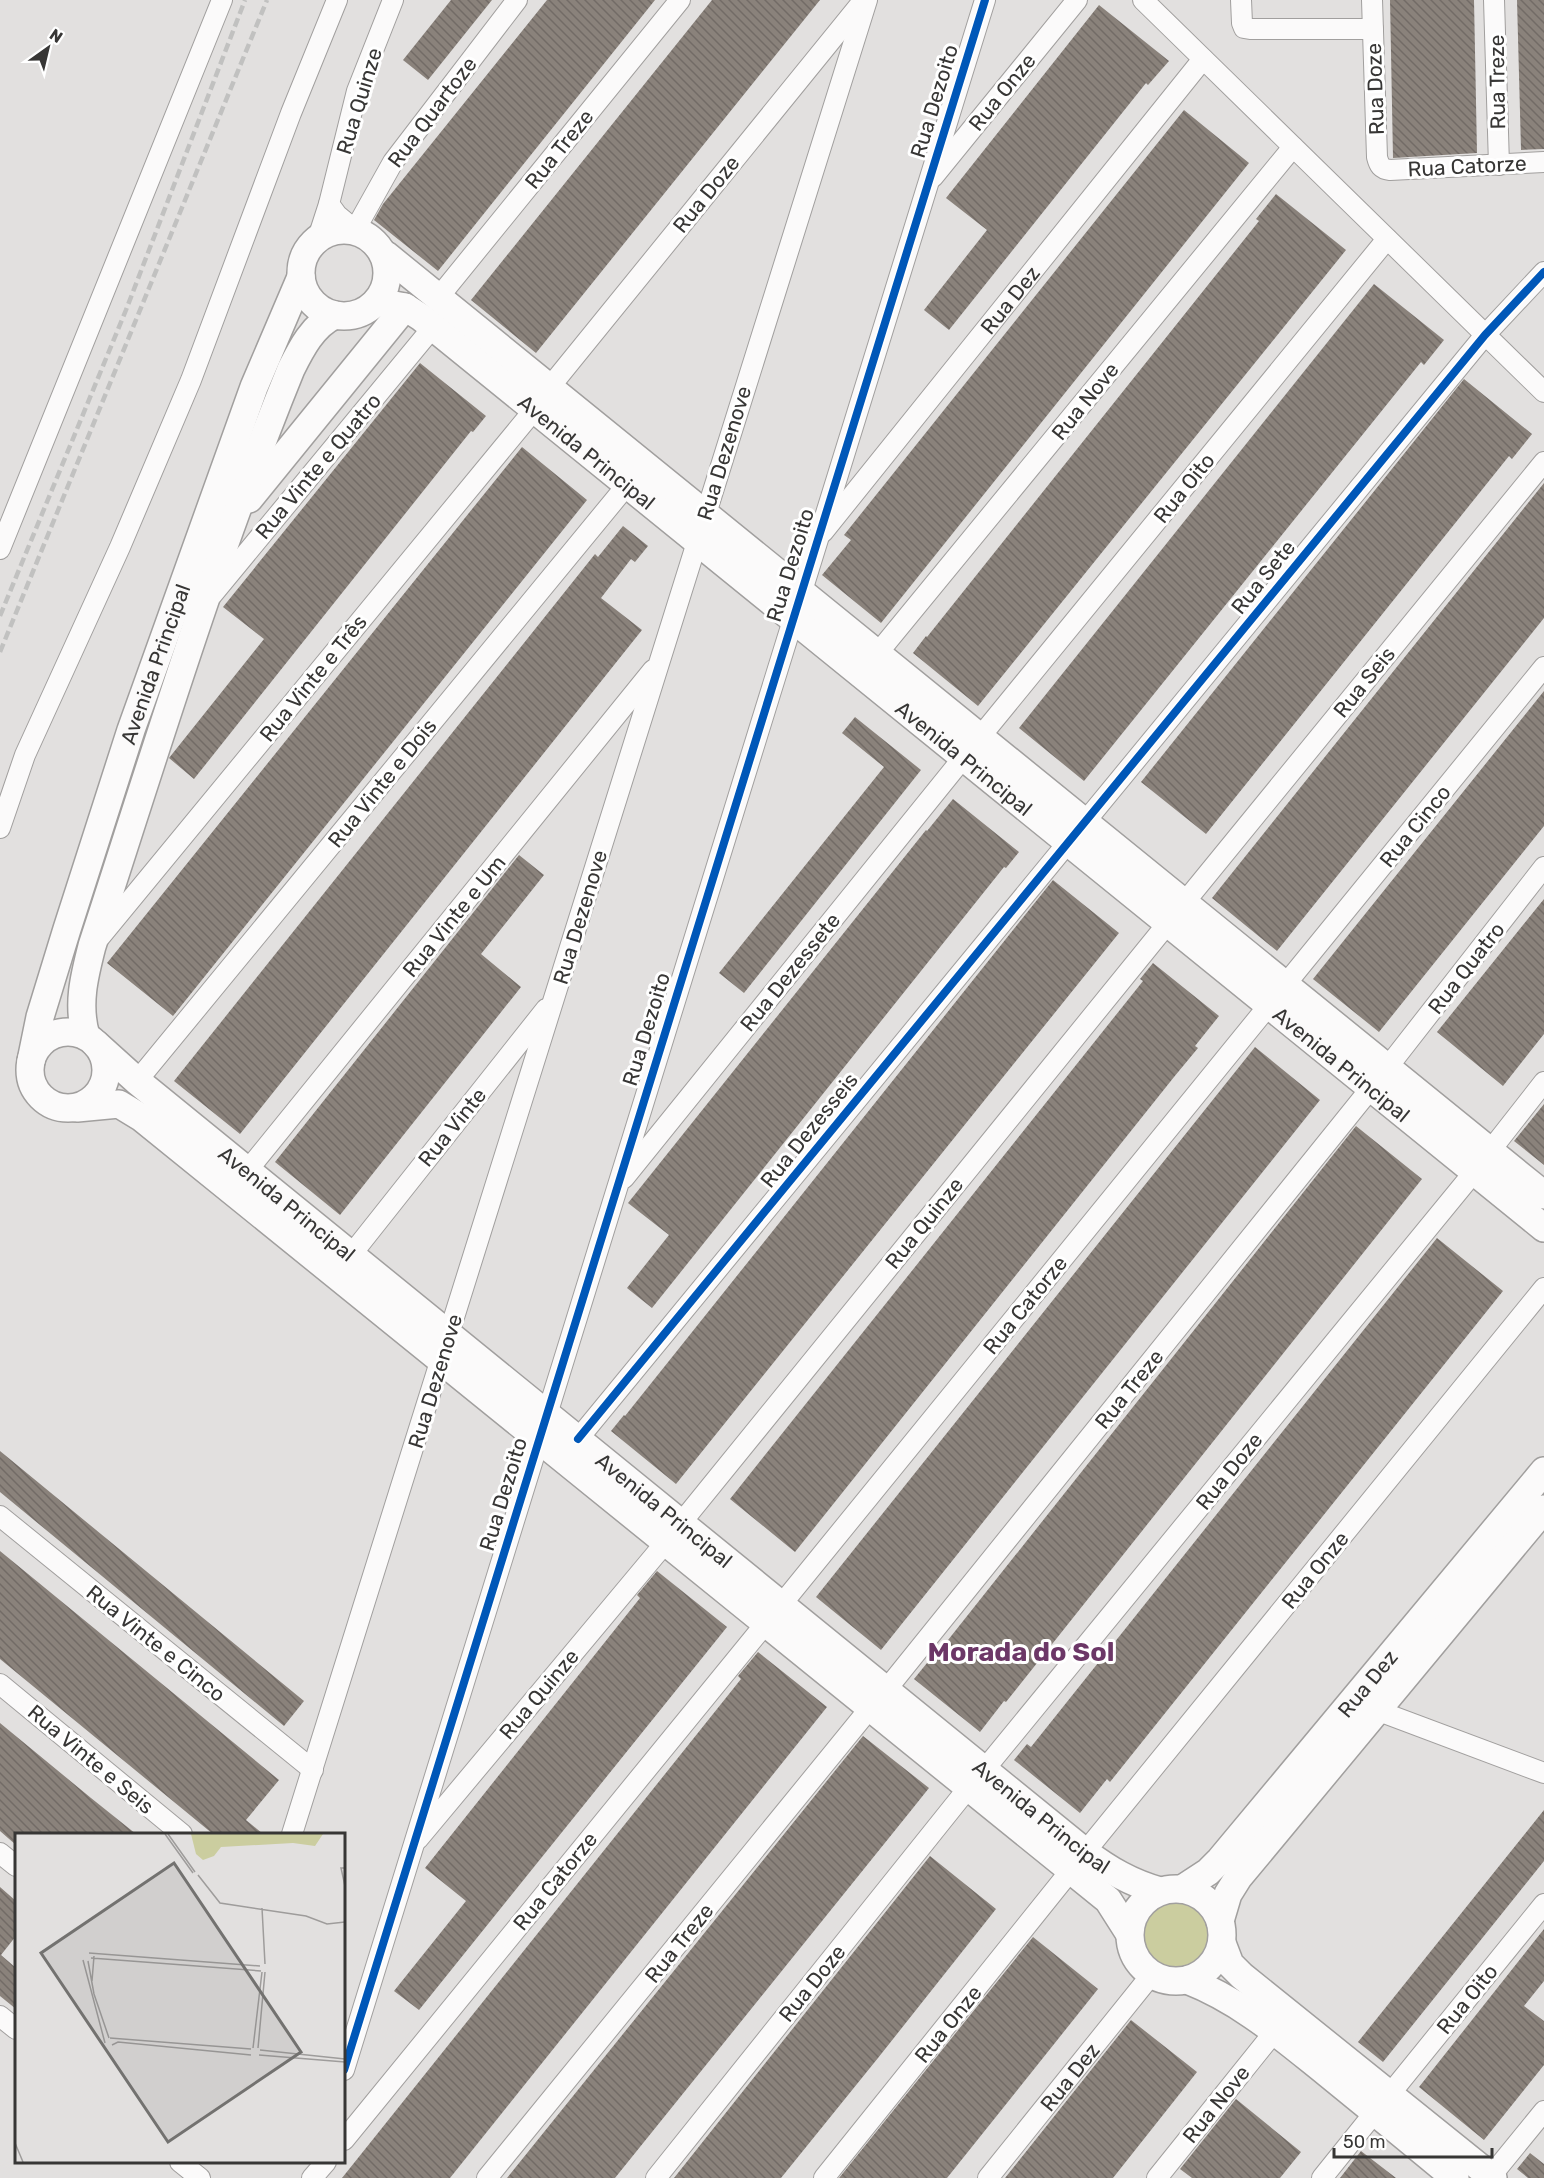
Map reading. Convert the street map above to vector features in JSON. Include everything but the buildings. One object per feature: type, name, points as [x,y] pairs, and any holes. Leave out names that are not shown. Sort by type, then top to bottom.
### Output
[{"type":"street","points":[[0,549],[222,0]]},
{"type":"street","points":[[0,828],[25,755],[120,547],[191,380],[291,113],[338,0]]},
{"type":"street","name":"Rua Quinze","points":[[318,238],[329,204],[357,91],[393,0]]},
{"type":"street","name":"Rua Quartoze","points":[[355,230],[393,162],[517,0]]},
{"type":"street","name":"Rua Treze","points":[[438,298],[680,0]]},
{"type":"street","name":"Rua Doze","points":[[549,388],[865,0]]},
{"type":"street","name":"Rua Dezenove","points":[[292,1833],[446,1348],[865,0]]},
{"type":"street","name":"Rua Dezoito","points":[[345,2067],[985,0]]},
{"type":"street","name":"Rua Onze","points":[[927,185],[1077,0]]},
{"type":"street","points":[[1143,0],[1544,392]]},
{"type":"street","points":[[1241,0],[1242,23],[1244,27],[1250,29],[1373,29]]},
{"type":"street","name":"Rua Doze","points":[[1372,0],[1377,157],[1380,165],[1385,170],[1390,170]]},
{"type":"street","name":"Rua Treze","points":[[1494,0],[1499,165]]},
{"type":"street","name":"Rua Dez","points":[[817,540],[1203,59]]},
{"type":"street","name":"Rua Nove","points":[[877,654],[1293,147]]},
{"type":"street","name":"Rua Catorze","points":[[1390,170],[1544,162]]},
{"type":"street","points":[[329,204],[337,215],[355,230]]},
{"type":"street","points":[[318,238],[340,229],[355,230]]},
{"type":"street","name":"Avenida Principal","points":[[355,230],[877,654],[971,748]]},
{"type":"street","name":"Avenida Principal","points":[[318,238],[306,251],[301,277],[254,387],[131,730],[40,1017],[31,1060],[32,1083],[45,1101],[54,1106],[77,1108],[118,1104],[142,1118],[446,1348],[1078,1861],[1108,1900],[1129,1933],[1131,1948],[1138,1962],[1152,1974]]},
{"type":"street","name":"Rua Oito","points":[[971,748],[1388,239]]},
{"type":"street","points":[[301,277],[303,287],[315,305],[323,311],[346,317],[358,315],[378,303],[385,292],[389,280],[386,255]]},
{"type":"street","name":"Rua Sete","points":[[1076,832],[1485,335],[1544,272]]},
{"type":"street","name":"Avenida Principal","points":[[378,303],[405,307],[433,327],[792,619],[971,748],[1482,1162],[1544,1228]]},
{"type":"street","points":[[234,518],[405,307]]},
{"type":"street","name":"Avenida Principal","points":[[77,1108],[99,1094],[105,1082],[106,1069],[103,1056],[91,1040],[82,1018],[81,997],[92,946],[202,606],[281,393],[300,350],[325,320],[334,315]]},
{"type":"street","name":"Rua Vinte e Quatro","points":[[202,606],[433,327]]},
{"type":"street","name":"Rua Vinte e Três","points":[[92,946],[534,410]]},
{"type":"street","name":"Rua Seis","points":[[1176,913],[1544,462]]},
{"type":"street","name":"Rua Vinte e Dois","points":[[137,1081],[627,485]]},
{"type":"street","name":"Rua Vinte e Um","points":[[247,1171],[660,662]]},
{"type":"street","name":"Rua Cinco","points":[[1277,995],[1544,667]]},
{"type":"street","name":"Rua Dezessete","points":[[616,1187],[971,748]]},
{"type":"street","name":"Rua Dezesseis","points":[[578,1440],[1076,832]]},
{"type":"street","name":"Rua Quatro","points":[[1379,1078],[1544,867]]},
{"type":"street","name":"Rua Quinze","points":[[413,1846],[673,1533],[1176,913]]},
{"type":"street","name":"Rua Catorze","points":[[345,2139],[1277,995]]},
{"type":"street","name":"Rua Vinte","points":[[351,1255],[554,1000]]},
{"type":"street","points":[[31,1060],[42,1041],[52,1035],[75,1032],[91,1040]]},
{"type":"street","name":"Avenida Principal","points":[[91,1040],[137,1081],[351,1255],[446,1348]]},
{"type":"street","name":"Rua Treze","points":[[487,2178],[878,1699],[1379,1078]]},
{"type":"street","name":"Rua Doze","points":[[656,2178],[976,1779],[1482,1162],[1544,1082]]},
{"type":"street","name":"Avenida Principal","points":[[1482,1162],[1544,1195]]},
{"type":"street","name":"Rua Onze","points":[[824,2178],[1078,1861],[1544,1288]]},
{"type":"street","name":"Avenida Principal","points":[[543,1427],[578,1440],[673,1533]]},
{"type":"street","name":"Rua Dez","points":[[1171,1890],[1208,1872],[1220,1860],[1544,1470]]},
{"type":"street","name":"Rua Dez","points":[[1221,1932],[1228,1894],[1238,1878],[1544,1509]]},
{"type":"street","name":"Rua Vinte e Cinco","points":[[0,1516],[313,1770]]},
{"type":"street","name":"Rua Vinte e Seis","points":[[0,1684],[181,1833]]},
{"type":"street","points":[[1376,1710],[1544,1773]]},
{"type":"street","points":[[0,1853],[15,1865]]},
{"type":"street","name":"Avenida Principal","points":[[1078,1861],[1111,1871],[1136,1884],[1195,1892],[1206,1899],[1214,1909],[1230,1964],[1382,2103]]},
{"type":"street","points":[[1129,1933],[1138,1907],[1148,1898],[1171,1890]]},
{"type":"street","name":"Rua Oito","points":[[1322,2178],[1544,1904]]},
{"type":"street","points":[[1152,1974],[1174,1981],[1186,1980],[1199,1975],[1210,1966],[1217,1955],[1221,1932]]},
{"type":"street","name":"Rua Dez","points":[[988,2178],[1152,1974]]},
{"type":"street","points":[[1186,1980],[1234,2001],[1492,2177],[1544,2111]]},
{"type":"street","points":[[0,2016],[15,2028]]},
{"type":"street","name":"Rua Nove","points":[[1157,2178],[1275,2031]]},
{"type":"street","points":[[1382,2103],[1455,2178]]},
{"type":"street","points":[[311,2178],[315,2163]]},
{"type":"street","points":[[311,2178],[325,2163]]},
{"type":"green space","points":[[1174,1896],[1189,1899],[1201,1907],[1209,1919],[1212,1934],[1209,1949],[1201,1961],[1189,1969],[1174,1972],[1159,1969],[1147,1961],[1139,1949],[1136,1934],[1139,1919],[1147,1907],[1159,1899]]},
{"type":"railway","points":[[0,616],[126,310],[245,0]]},
{"type":"railway","points":[[0,652],[267,0]]},
{"type":"cycle path","points":[[345,2067],[985,0]]},
{"type":"cycle path","points":[[578,1439],[1485,335],[1544,272]]},
{"type":"district","name":"Morada do Sol","points":[[1021,1652]]}]
